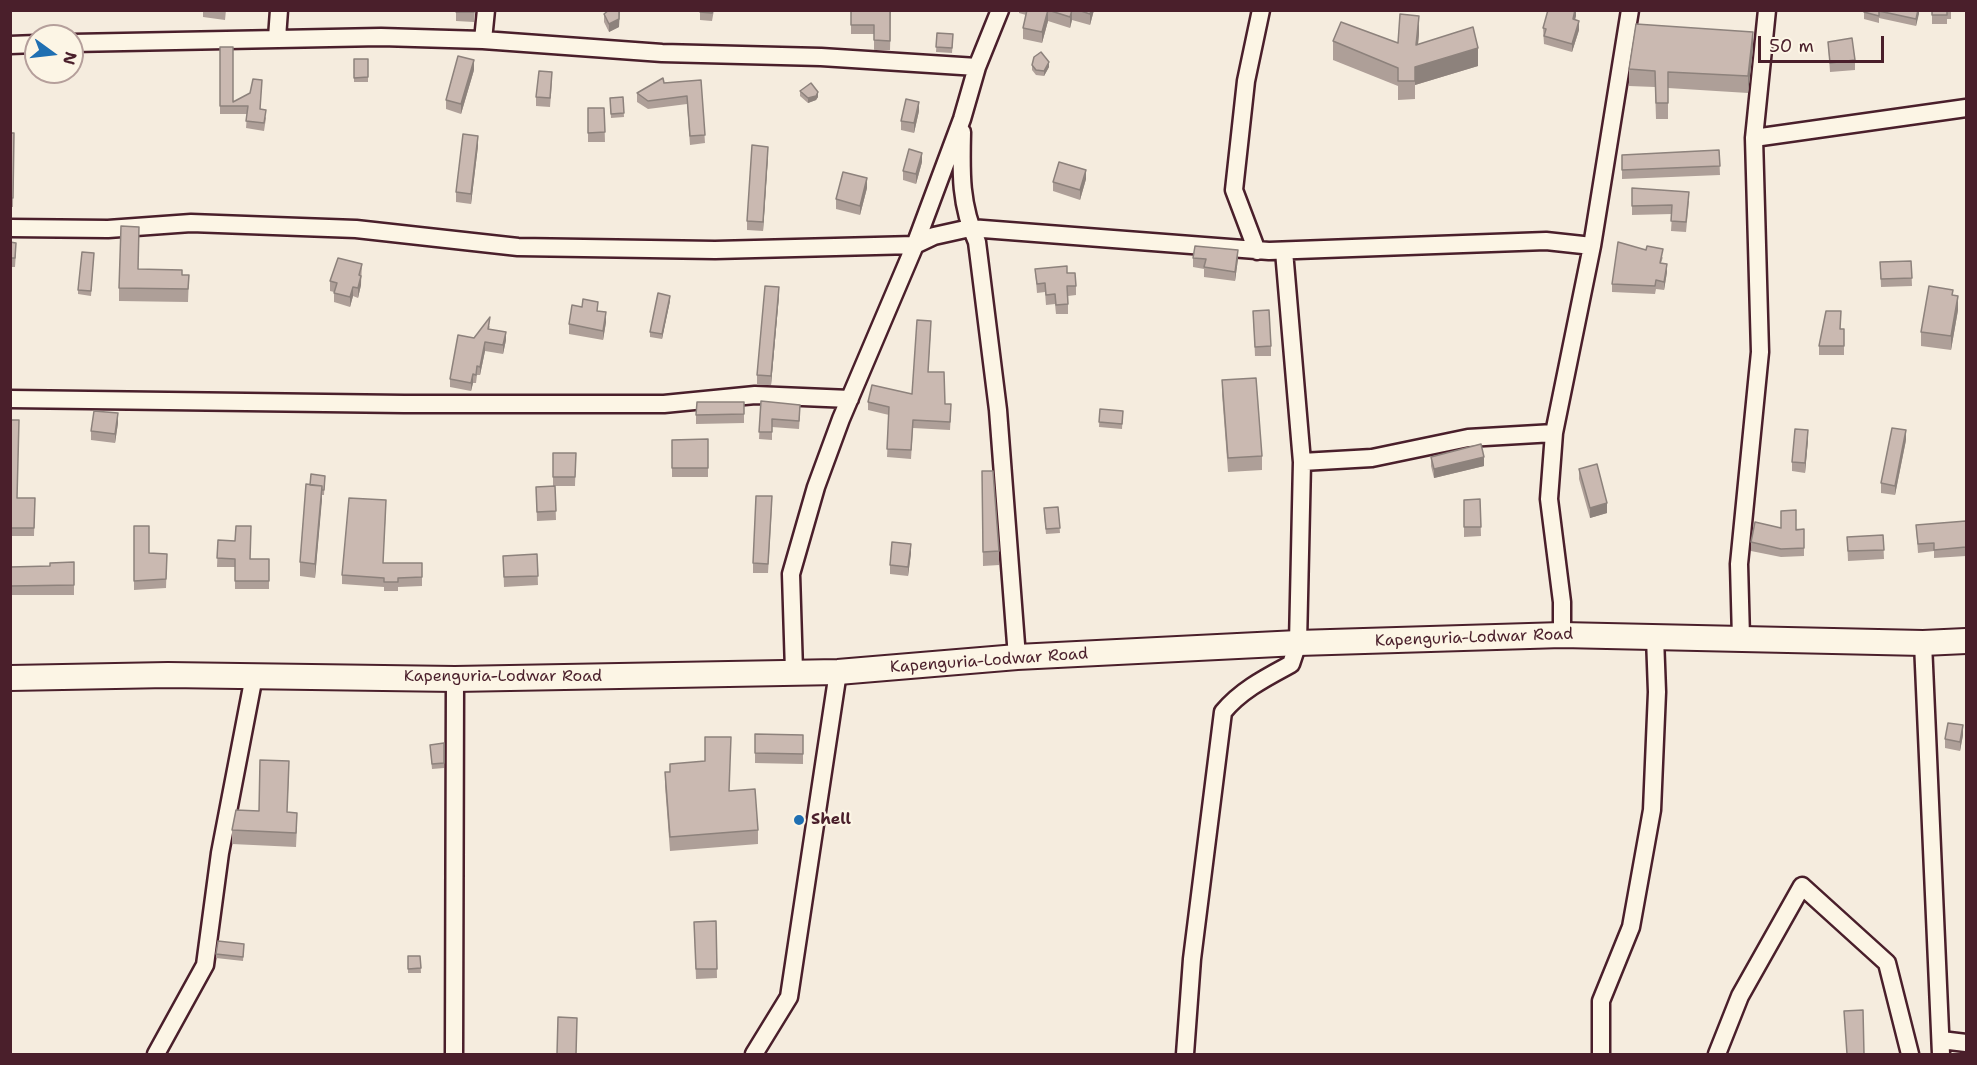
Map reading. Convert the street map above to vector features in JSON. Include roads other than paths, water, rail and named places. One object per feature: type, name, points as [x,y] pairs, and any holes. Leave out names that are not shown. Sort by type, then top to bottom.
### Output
[{"type":"highway","name":"Kapenguria-Lodwar Road","points":[[10,678],[254,676],[455,679],[794,671],[838,672],[1017,657],[1298,643],[1562,635],[1923,643],[1966,641]]},
{"type":"street","points":[[277,38],[279,10]]},
{"type":"street","points":[[483,40],[486,10]]},
{"type":"street","points":[[794,671],[791,574],[816,487],[850,399],[915,245],[962,119],[977,67],[1000,10]]},
{"type":"street","points":[[1257,251],[1234,190],[1246,81],[1261,10]]},
{"type":"street","points":[[1562,635],[1562,602],[1549,500],[1554,433],[1592,246],[1630,10]]},
{"type":"street","points":[[1741,638],[1739,564],[1761,352],[1754,138],[1767,10]]},
{"type":"street","points":[[84,43],[381,37],[483,40],[662,53],[821,57],[977,67]]},
{"type":"street","points":[[1754,138],[1966,108]]},
{"type":"street","points":[[962,119],[961,184],[970,228],[977,242],[998,410],[1017,657]]},
{"type":"street","points":[[10,228],[108,229],[191,223],[262,225],[356,229],[518,248],[715,250],[915,245],[934,236],[970,228],[1257,251],[1546,241],[1592,246]]},
{"type":"street","points":[[1185,1054],[1192,959],[1223,712],[1233,700],[1265,678],[1291,664],[1298,643],[1302,462],[1284,251]]},
{"type":"street","points":[[10,399],[664,404],[755,395],[850,399]]},
{"type":"street","points":[[1302,462],[1372,458],[1468,438],[1554,433]]},
{"type":"street","points":[[1601,1054],[1601,1001],[1630,927],[1652,810],[1657,692],[1655,637]]},
{"type":"street","points":[[1923,643],[1941,1047],[1966,1043]]},
{"type":"street","points":[[754,1054],[789,997],[838,672]]},
{"type":"street","points":[[156,1054],[205,965],[220,854],[254,676]]},
{"type":"street","points":[[454,1054],[455,679]]},
{"type":"street","points":[[1717,1054],[1740,996],[1802,886],[1887,963],[1910,1054]]},
{"type":"place","name":"Shell","points":[[799,820]]}]
